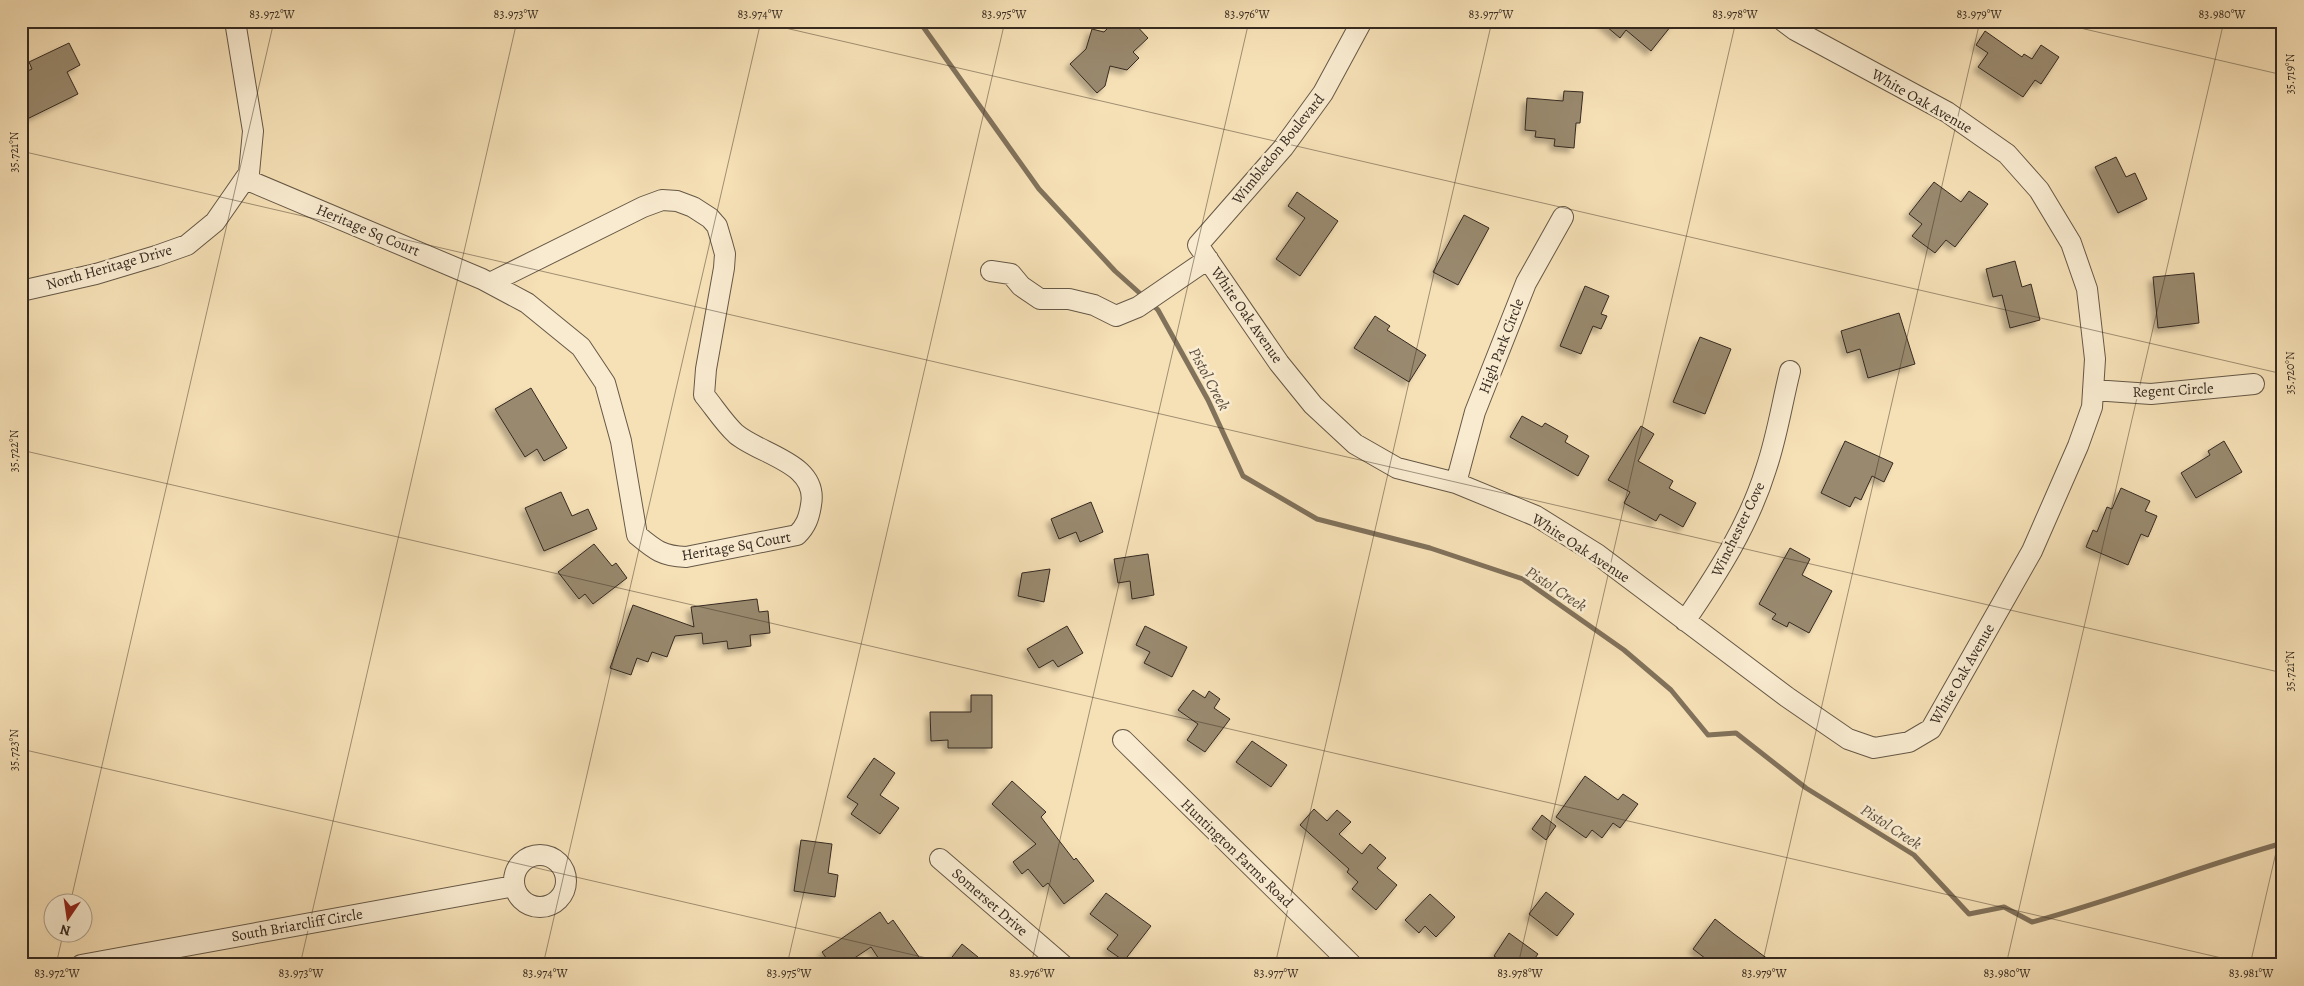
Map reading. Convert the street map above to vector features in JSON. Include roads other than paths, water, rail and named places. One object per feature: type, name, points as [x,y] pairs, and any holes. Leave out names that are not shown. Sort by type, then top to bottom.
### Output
[{"type":"street","name":"North Heritage Drive","points":[[21,292],[96,274],[187,245],[215,222],[249,173],[253,132],[235,21]]},
{"type":"street","name":"Wimbledon Boulevard","points":[[991,271],[1011,274],[1021,286],[1040,299],[1070,299],[1094,305],[1116,316],[1138,307],[1162,290],[1203,252],[1318,101],[1362,21]]},
{"type":"street","name":"White Oak Avenue","points":[[1203,252],[1274,355],[1308,398],[1355,444],[1398,468],[1456,483],[1536,516],[1597,554],[1787,697],[1848,739],[1874,748],[1909,742],[1931,729],[2032,551],[2078,446],[2092,407],[2095,359],[2087,289],[2070,243],[2038,190],[2007,154],[1947,112],[1795,30],[1783,21]]},
{"type":"street","name":"Heritage Sq Court","points":[[245,179],[490,284],[527,304],[580,348],[605,383],[621,441],[637,535],[658,552],[686,557],[797,535],[805,527],[809,518],[813,490],[804,474],[734,432],[704,395],[706,369],[725,254],[717,226],[710,218],[693,207],[677,201],[662,200],[643,207],[490,284]]},
{"type":"street","name":"High Park Circle","points":[[1456,483],[1475,412],[1526,283],[1563,217]]},
{"type":"street","name":"Winchester Cove","points":[[1685,621],[1723,565],[1751,510],[1767,468],[1790,371]]},
{"type":"street","name":"Regent Circle","points":[[2093,390],[2152,394],[2254,384]]},
{"type":"street","name":"Huntington Farms Road","points":[[1123,740],[1352,965]]},
{"type":"street","name":"Somerset Drive","points":[[940,859],[1062,965]]},
{"type":"street","name":"South Briarcliff Circle","points":[[81,965],[514,886]]},
{"type":"waterway","name":"Pistol Creek","points":[[919,21],[1039,189],[1115,271],[1144,297]]},
{"type":"waterway","name":"Pistol Creek","points":[[1152,304],[1158,310],[1208,400],[1243,476],[1317,519],[1430,548],[1523,579],[1624,650],[1671,690],[1708,735],[1736,733],[1806,788],[1914,855],[1969,914],[2004,907],[2032,922],[2283,843]]}]
